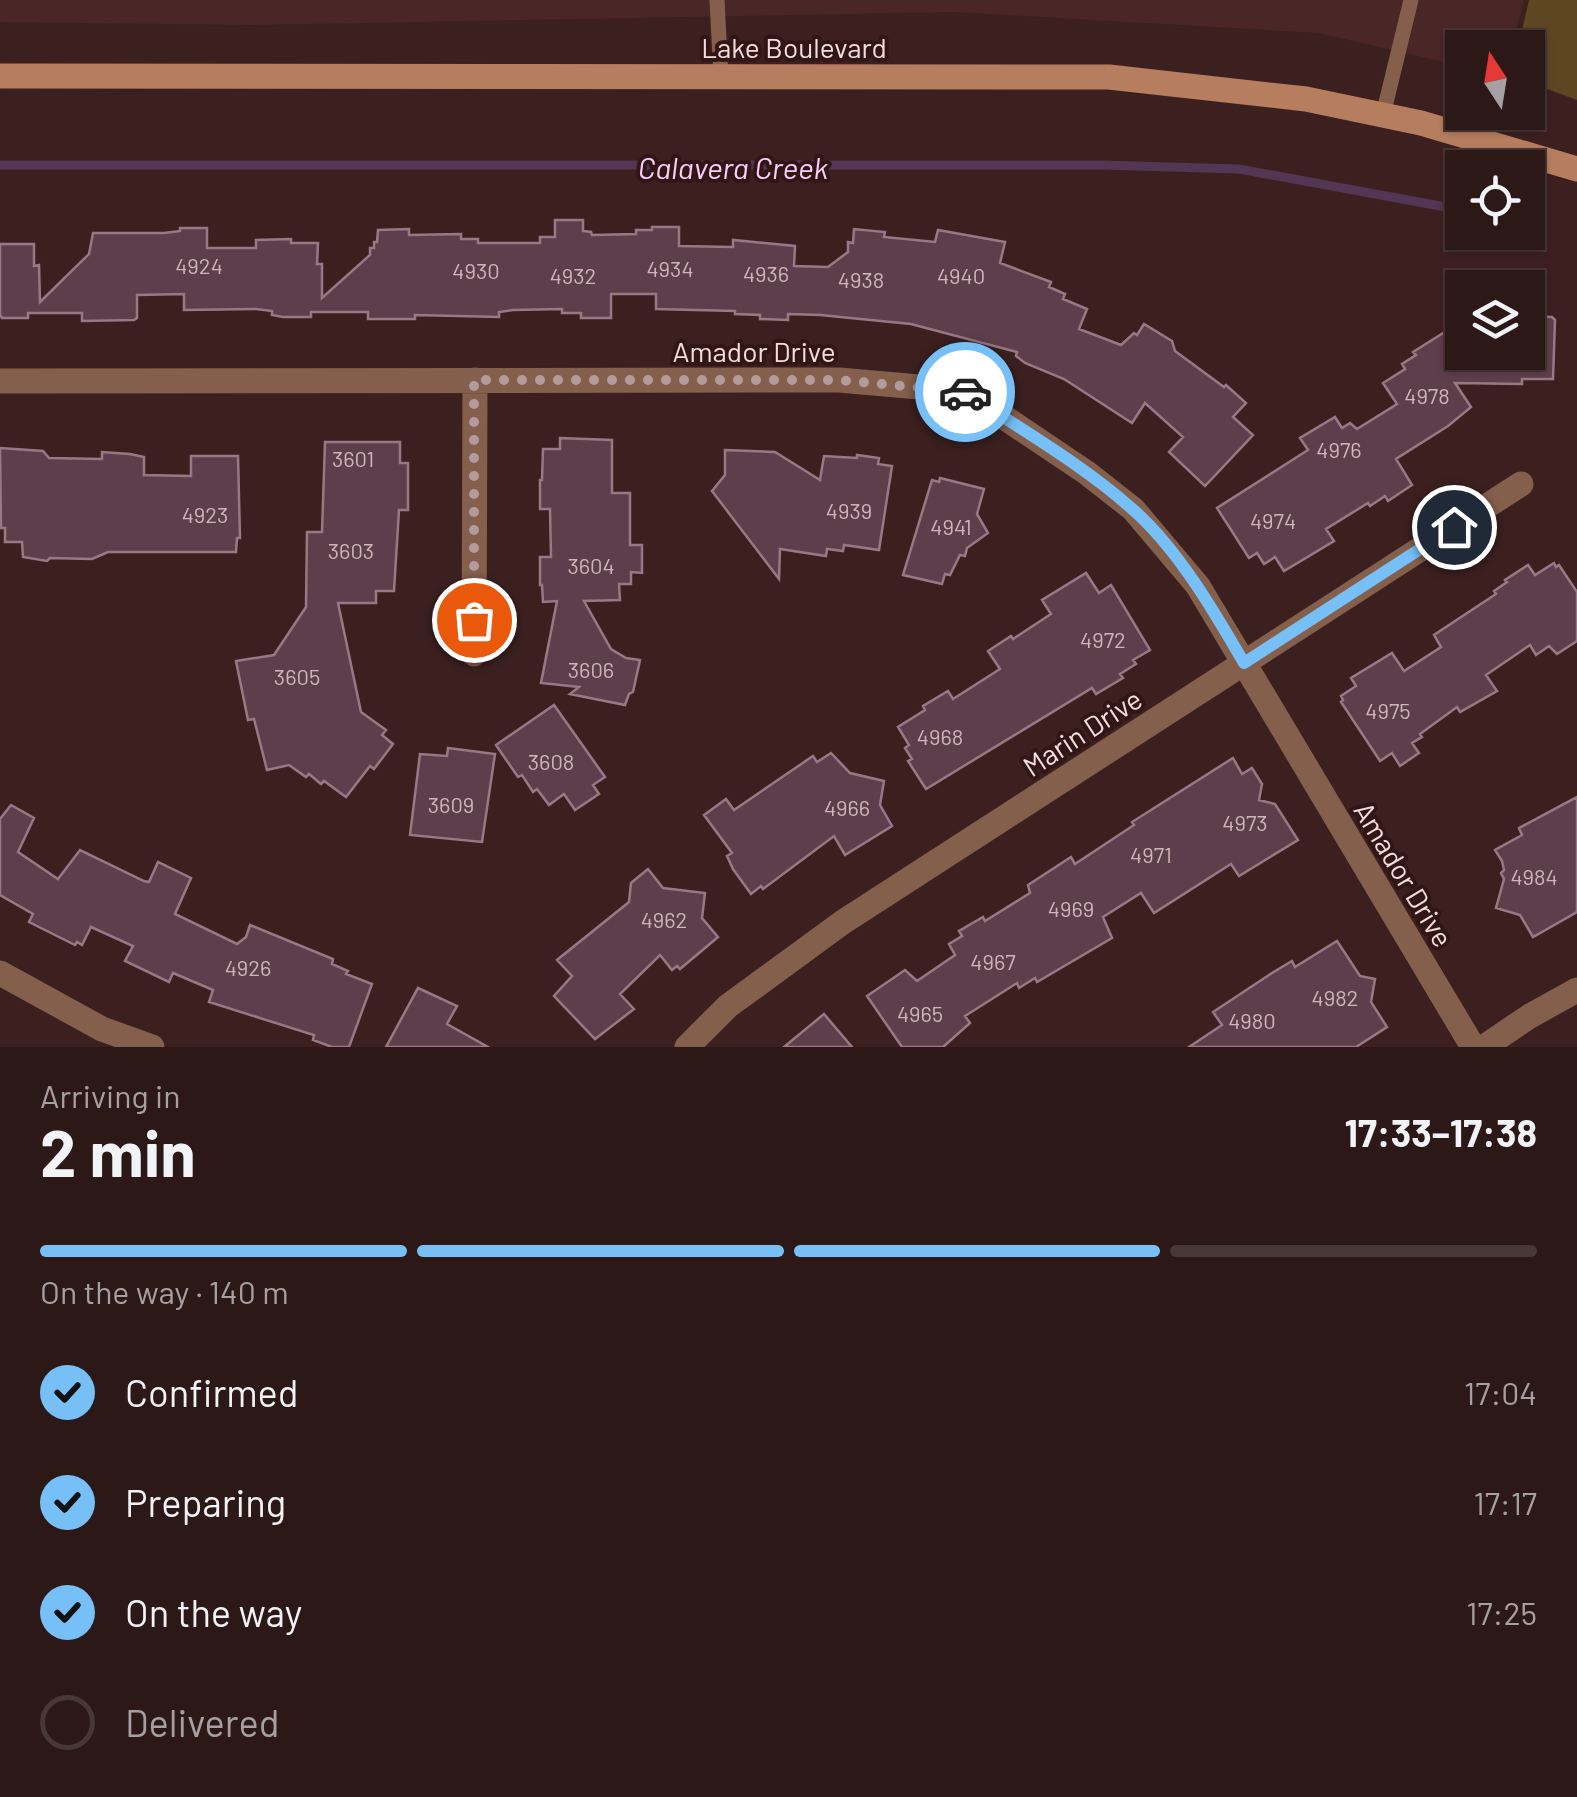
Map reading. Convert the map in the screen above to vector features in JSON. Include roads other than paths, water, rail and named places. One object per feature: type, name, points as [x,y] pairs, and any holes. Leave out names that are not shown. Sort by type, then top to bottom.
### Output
[{"type":"main road","name":"Lake Boulevard","points":[[0,76],[1109,77],[1244,90],[1383,114],[1577,169]]},
{"type":"street","points":[[474,380],[474,654]]},
{"type":"street","name":"Amador Drive","points":[[0,381],[839,380],[964,392],[1133,509],[1198,586],[1472,1047]]},
{"type":"street","name":"Marin Drive","points":[[687,1047],[728,1006],[844,922],[1521,484]]},
{"type":"street","points":[[0,973],[102,1030],[152,1047]]},
{"type":"street","points":[[1484,1047],[1577,990]]},
{"type":"lane","points":[[717,0],[721,77]]},
{"type":"lane","points":[[1383,114],[1411,0]]},
{"type":"waterway","name":"Calavera Creek","points":[[0,165],[1102,165],[1239,169],[1445,207]]}]
